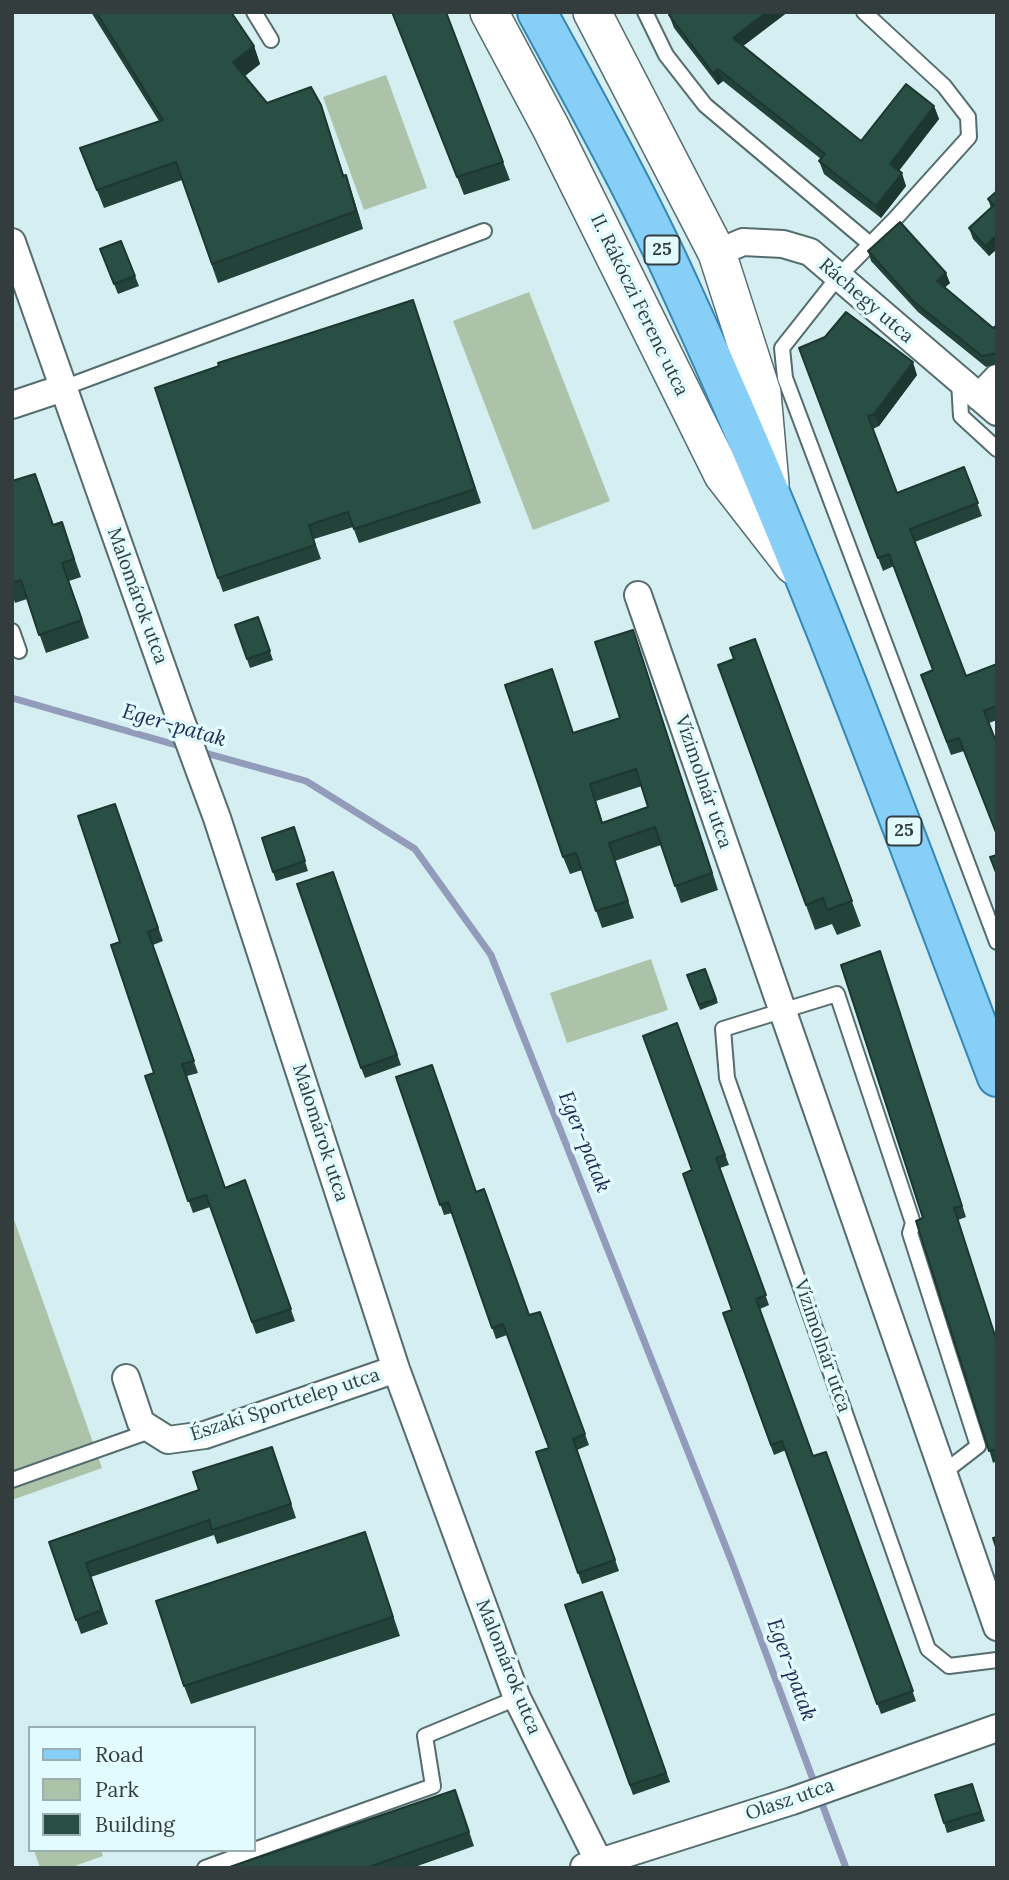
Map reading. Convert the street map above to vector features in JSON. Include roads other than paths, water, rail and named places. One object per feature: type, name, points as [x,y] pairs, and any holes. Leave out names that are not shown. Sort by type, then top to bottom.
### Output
[{"type":"main road","name":"II. Rákóczi Ferenc utca","points":[[489,12],[551,128],[723,475],[808,585]]},
{"type":"main road","name":"II. Rákóczi Ferenc utca","points":[[537,12],[643,210],[771,496],[855,703],[997,1077]]},
{"type":"main road","name":"II. Rákóczi Ferenc utca","points":[[592,12],[717,253],[762,393],[771,496]]},
{"type":"street","name":"Malomárok utca","points":[[12,242],[215,814],[396,1369],[517,1698],[594,1866]]},
{"type":"street","name":"Ráchegy utca","points":[[717,253],[743,242],[783,244],[810,252],[978,397]]},
{"type":"street","points":[[978,397],[997,378]]},
{"type":"street","points":[[12,405],[63,388]]},
{"type":"street","name":"Vízimolnár utca","points":[[638,595],[997,1627]]},
{"type":"street","name":"Északi Sporttelep utca","points":[[152,1430],[168,1440],[205,1435],[396,1369]]},
{"type":"street","points":[[126,1378],[141,1423],[152,1430]]},
{"type":"street","name":"Olasz utca","points":[[594,1866],[792,1801],[997,1728]]},
{"type":"lane","points":[[254,12],[271,40]]},
{"type":"lane","points":[[645,12],[666,55],[705,105],[870,244]]},
{"type":"lane","points":[[864,12],[944,86],[968,117],[969,137],[895,219],[838,276],[782,348],[785,379],[997,942]]},
{"type":"lane","points":[[63,388],[484,231]]},
{"type":"lane","points":[[978,397],[961,416],[997,449]]},
{"type":"lane","points":[[12,631],[19,651]]},
{"type":"lane","points":[[782,1009],[837,993],[913,1223],[910,1233],[978,1446],[943,1473]]},
{"type":"lane","name":"Vízimolnár utca","points":[[782,1009],[723,1029],[727,1078],[928,1649],[949,1667],[997,1660]]},
{"type":"lane","points":[[12,1480],[152,1430]]},
{"type":"lane","points":[[256,1849],[433,1786],[425,1736],[517,1698]]},
{"type":"lane","points":[[205,1868],[249,1852]]},
{"type":"waterway","name":"Eger-patak","points":[[12,698],[183,747]]},
{"type":"waterway","name":"Eger-patak","points":[[198,751],[306,781],[415,849],[491,955],[733,1565],[846,1868]]}]
